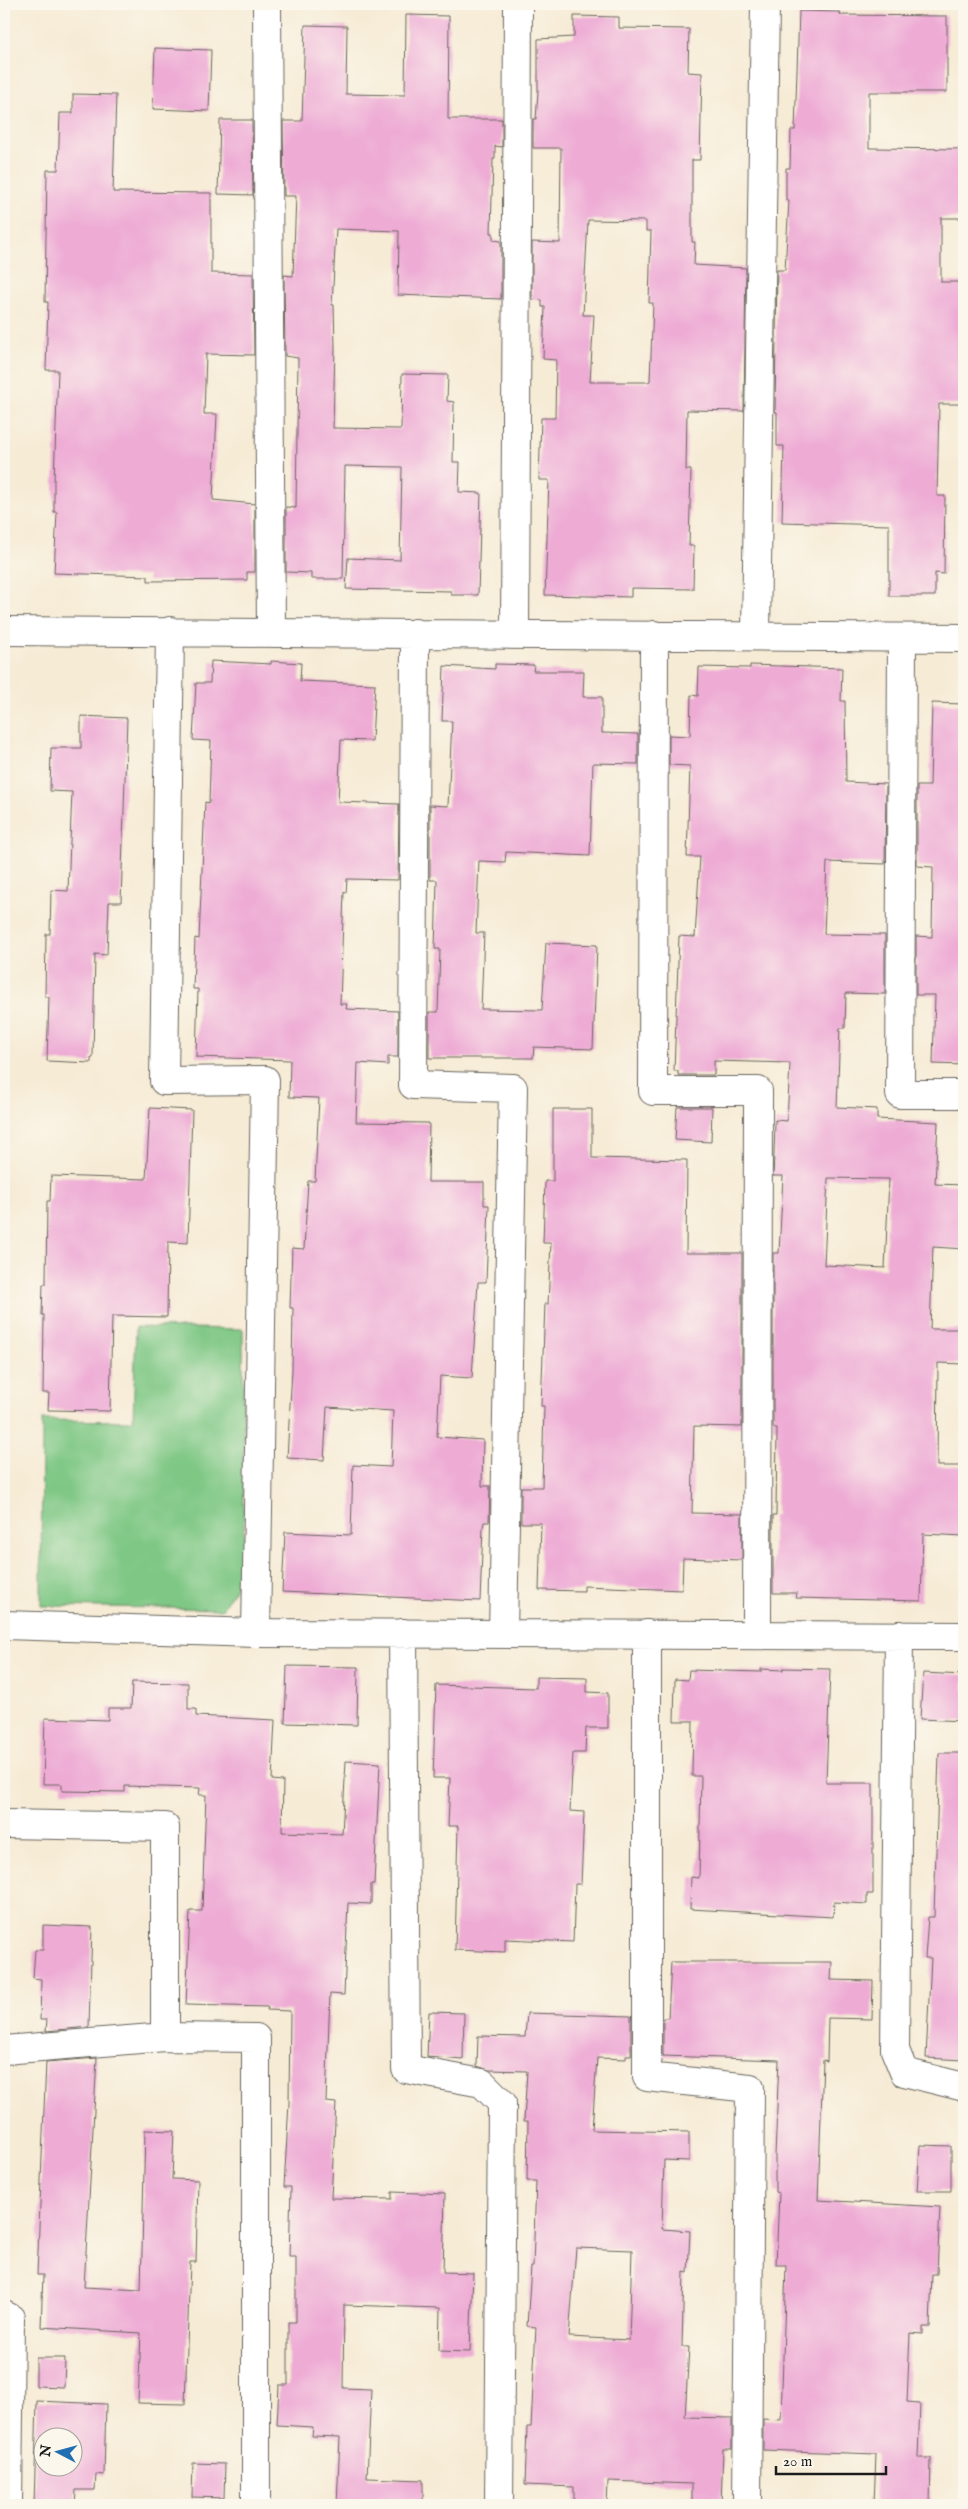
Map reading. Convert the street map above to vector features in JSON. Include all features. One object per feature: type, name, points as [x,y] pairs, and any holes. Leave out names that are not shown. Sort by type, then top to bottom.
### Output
[{"type":"street","points":[[268,4],[271,632]]},
{"type":"street","points":[[515,634],[518,4]]},
{"type":"street","points":[[756,636],[765,4]]},
{"type":"street","points":[[4,631],[964,638]]},
{"type":"street","points":[[170,631],[164,1080],[265,1080],[256,1633]]},
{"type":"street","points":[[415,633],[413,1085],[513,1088],[503,1634]]},
{"type":"street","points":[[654,635],[652,1090],[758,1091],[757,1635]]},
{"type":"street","points":[[902,638],[900,1094],[964,1094]]},
{"type":"street","points":[[4,1625],[256,1633],[964,1636]]},
{"type":"street","points":[[403,1633],[406,2070],[482,2082],[502,2103],[499,2505]]},
{"type":"street","points":[[647,1634],[646,2077],[750,2088],[747,2505]]},
{"type":"street","points":[[899,1635],[895,2050],[904,2072],[964,2087]]},
{"type":"street","points":[[4,1824],[165,1827],[165,2037]]},
{"type":"street","points":[[4,2050],[165,2037],[256,2038],[256,2505]]},
{"type":"street","points":[[4,2315],[10,2318],[8,2505]]},
{"type":"green space","points":[[136,1327],[243,1329],[244,1575],[222,1609],[41,1606],[42,1420],[133,1421]]},
{"type":"building","points":[[799,11],[840,12],[840,15],[947,16],[947,92],[869,92],[869,148],[964,149],[964,218],[941,218],[941,282],[964,282],[964,404],[939,404],[937,496],[945,496],[944,574],[935,573],[935,596],[889,596],[889,525],[782,522],[784,446],[777,446],[777,412],[775,412],[777,270],[785,270],[789,200],[786,200],[786,168],[790,168],[791,130],[795,130]]},
{"type":"building","points":[[406,15],[449,16],[448,119],[502,119],[502,147],[495,146],[495,159],[493,159],[491,233],[493,233],[493,240],[501,241],[501,299],[398,295],[399,231],[336,229],[332,305],[334,305],[335,347],[333,428],[401,429],[402,374],[448,375],[447,401],[454,402],[453,462],[460,462],[459,492],[481,493],[478,595],[451,595],[451,591],[346,589],[348,558],[400,560],[402,467],[345,466],[343,579],[311,579],[311,573],[286,572],[286,507],[296,508],[298,358],[285,356],[284,275],[293,276],[296,196],[284,196],[283,121],[302,121],[305,25],[347,26],[346,94],[405,95]]},
{"type":"building","points":[[574,16],[619,17],[619,28],[689,29],[688,72],[702,73],[700,160],[692,160],[692,242],[695,242],[694,265],[746,268],[744,411],[687,410],[686,470],[691,470],[689,546],[694,546],[693,589],[631,588],[631,597],[545,595],[549,480],[539,480],[541,418],[555,418],[556,360],[543,359],[545,307],[542,307],[542,300],[532,299],[532,242],[560,243],[561,148],[533,148],[533,119],[536,119],[538,92],[538,39],[574,37]],"holes":[[[588,220],[646,221],[646,231],[651,231],[649,303],[653,303],[650,381],[590,382],[594,315],[583,315]]]},
{"type":"building","points":[[155,48],[211,50],[209,111],[153,109]]},
{"type":"building","points":[[73,94],[116,95],[113,192],[211,193],[211,273],[253,274],[254,355],[206,354],[204,414],[217,414],[213,500],[255,504],[255,572],[247,572],[247,580],[148,581],[148,576],[54,573],[57,512],[54,512],[54,481],[58,370],[46,370],[48,302],[45,302],[47,170],[58,170],[60,113],[73,113]]},
{"type":"building","points":[[220,120],[252,120],[253,195],[218,194]]},
{"type":"building","points":[[211,661],[271,664],[271,661],[301,663],[300,681],[375,684],[372,741],[341,740],[338,802],[399,804],[398,880],[347,879],[346,893],[344,892],[340,1004],[347,1004],[346,1009],[398,1011],[398,1057],[388,1057],[388,1065],[358,1063],[356,1122],[429,1123],[428,1182],[484,1182],[484,1205],[489,1205],[486,1282],[478,1282],[472,1378],[440,1376],[437,1437],[483,1440],[482,1486],[490,1486],[489,1522],[484,1522],[483,1527],[480,1601],[282,1592],[285,1532],[351,1535],[353,1465],[391,1467],[393,1411],[327,1407],[324,1460],[287,1458],[292,1370],[293,1308],[290,1308],[292,1248],[304,1249],[308,1181],[315,1181],[319,1098],[289,1097],[290,1060],[196,1057],[198,989],[193,989],[195,938],[199,939],[205,802],[209,803],[211,741],[193,740],[196,683],[210,683]]},
{"type":"building","points":[[495,664],[534,665],[533,671],[584,671],[583,697],[602,697],[602,733],[638,734],[638,764],[593,763],[590,856],[506,852],[505,862],[479,861],[476,933],[484,933],[481,1009],[542,1010],[546,943],[597,945],[593,1049],[534,1047],[533,1058],[429,1058],[429,1012],[438,1012],[440,949],[435,949],[437,880],[430,880],[430,805],[448,806],[452,721],[442,721],[444,666],[495,669]]},
{"type":"building","points":[[750,665],[842,668],[841,701],[845,701],[846,782],[886,784],[885,864],[827,862],[824,934],[885,935],[885,994],[846,993],[845,1028],[840,1028],[837,1107],[877,1109],[877,1119],[938,1122],[935,1184],[964,1185],[964,1249],[933,1247],[930,1329],[964,1329],[964,1364],[938,1363],[937,1466],[964,1466],[964,1536],[923,1534],[921,1601],[796,1598],[797,1593],[773,1593],[773,1515],[776,1515],[777,1428],[773,1428],[773,1253],[779,1253],[783,1176],[773,1176],[775,1120],[787,1121],[790,1063],[714,1061],[714,1075],[678,1075],[678,1071],[674,1071],[679,936],[695,937],[700,857],[687,857],[690,766],[669,765],[669,735],[690,736],[691,695],[698,696],[699,667],[750,668]],"holes":[[[828,1178],[889,1179],[885,1268],[824,1265]]]},
{"type":"building","points":[[932,703],[964,704],[964,1065],[933,1064],[935,995],[916,995],[916,936],[932,937],[933,867],[917,866],[917,786],[930,786]]},
{"type":"building","points":[[81,716],[127,718],[121,902],[109,902],[107,955],[95,954],[93,1058],[91,1058],[91,1063],[47,1061],[49,997],[45,997],[46,934],[50,934],[51,890],[68,891],[72,792],[50,791],[51,748],[81,748]]},
{"type":"building","points":[[677,1107],[712,1107],[711,1142],[675,1140]]},
{"type":"building","points":[[150,1108],[192,1110],[188,1243],[168,1242],[167,1317],[112,1316],[110,1411],[48,1410],[49,1393],[43,1393],[44,1315],[42,1315],[43,1284],[46,1284],[47,1201],[50,1201],[51,1176],[146,1179]]},
{"type":"building","points":[[553,1109],[592,1109],[592,1158],[687,1160],[686,1253],[742,1253],[742,1427],[694,1426],[692,1513],[742,1514],[742,1560],[683,1558],[682,1590],[584,1586],[584,1591],[539,1590],[541,1523],[521,1523],[521,1487],[542,1487],[544,1406],[541,1406],[545,1304],[548,1304],[551,1243],[543,1243],[545,1181],[553,1181]]},
{"type":"building","points":[[287,1666],[358,1667],[357,1725],[285,1723]]},
{"type":"building","points":[[783,1668],[830,1669],[826,1783],[873,1783],[873,1894],[867,1894],[867,1904],[834,1902],[833,1917],[690,1909],[691,1877],[699,1878],[701,1776],[692,1776],[693,1721],[674,1721],[675,1679],[688,1680],[689,1670],[761,1672],[761,1669],[783,1670]]},
{"type":"building","points":[[923,1673],[964,1675],[964,1721],[920,1719]]},
{"type":"building","points":[[536,1677],[587,1678],[587,1692],[608,1693],[608,1728],[586,1728],[585,1753],[573,1753],[570,1811],[584,1812],[581,1884],[575,1884],[573,1942],[505,1939],[505,1952],[455,1950],[458,1826],[448,1826],[450,1778],[433,1778],[436,1685],[536,1688]]},
{"type":"building","points":[[132,1682],[188,1683],[188,1709],[196,1709],[196,1716],[275,1720],[272,1780],[283,1781],[282,1832],[342,1834],[346,1761],[380,1763],[374,1884],[371,1884],[371,1904],[348,1903],[344,1995],[330,1994],[326,2102],[336,2103],[331,2198],[392,2199],[392,2192],[445,2194],[443,2272],[473,2273],[470,2352],[439,2351],[440,2308],[344,2305],[343,2388],[371,2389],[367,2478],[423,2480],[423,2505],[337,2505],[340,2437],[312,2436],[313,2427],[277,2425],[279,2385],[288,2385],[288,2322],[296,2322],[296,2257],[289,2257],[291,2187],[284,2187],[289,2103],[290,2011],[267,2010],[268,2007],[186,2005],[190,1911],[202,1911],[206,1795],[199,1795],[200,1788],[125,1786],[125,1792],[62,1791],[62,1784],[43,1784],[45,1718],[108,1720],[108,1708],[131,1708]]},
{"type":"building","points":[[939,1753],[964,1753],[964,2060],[926,2058],[931,1958],[925,1958],[928,1917],[934,1917]]},
{"type":"building","points":[[43,1925],[92,1927],[89,2027],[46,2031],[47,2020],[40,2020],[41,1979],[33,1978],[35,1950],[43,1950]]},
{"type":"building","points":[[671,1962],[832,1962],[831,1980],[873,1981],[872,2019],[828,2018],[827,2061],[823,2060],[818,2200],[940,2207],[937,2274],[932,2274],[930,2327],[923,2327],[923,2334],[910,2333],[907,2402],[920,2403],[918,2458],[931,2458],[930,2505],[874,2505],[876,2454],[763,2450],[763,2419],[781,2420],[786,2265],[776,2265],[779,2193],[775,2192],[775,2156],[779,2060],[663,2056],[663,2018],[668,2018]]},
{"type":"building","points":[[429,2012],[464,2013],[463,2060],[427,2057]]},
{"type":"building","points":[[527,2013],[631,2016],[631,2055],[626,2055],[626,2059],[597,2058],[592,2130],[689,2132],[689,2161],[664,2160],[662,2229],[690,2231],[688,2273],[684,2272],[682,2347],[689,2347],[685,2417],[732,2418],[732,2449],[723,2449],[721,2505],[692,2504],[692,2484],[608,2481],[607,2505],[574,2505],[574,2487],[525,2485],[527,2427],[531,2427],[536,2327],[527,2326],[531,2267],[533,2267],[536,2181],[527,2181],[528,2121],[524,2121],[527,2071],[489,2070],[477,2066],[478,2036],[525,2037]],"holes":[[[576,2248],[632,2250],[629,2340],[569,2337]]]},
{"type":"building","points":[[97,2058],[84,2287],[141,2290],[145,2130],[174,2131],[172,2179],[198,2180],[196,2262],[190,2262],[185,2404],[138,2403],[141,2333],[41,2327],[43,2275],[37,2275],[46,2062]]},
{"type":"building","points":[[920,2145],[951,2146],[951,2191],[917,2191]]},
{"type":"building","points":[[36,2358],[65,2358],[64,2387],[36,2386]]},
{"type":"building","points":[[37,2401],[106,2404],[104,2475],[96,2474],[95,2490],[76,2490],[75,2505],[34,2505],[35,2476],[82,2476],[82,2426],[36,2426]]},
{"type":"building","points":[[193,2463],[225,2464],[224,2498],[192,2497]]}]
